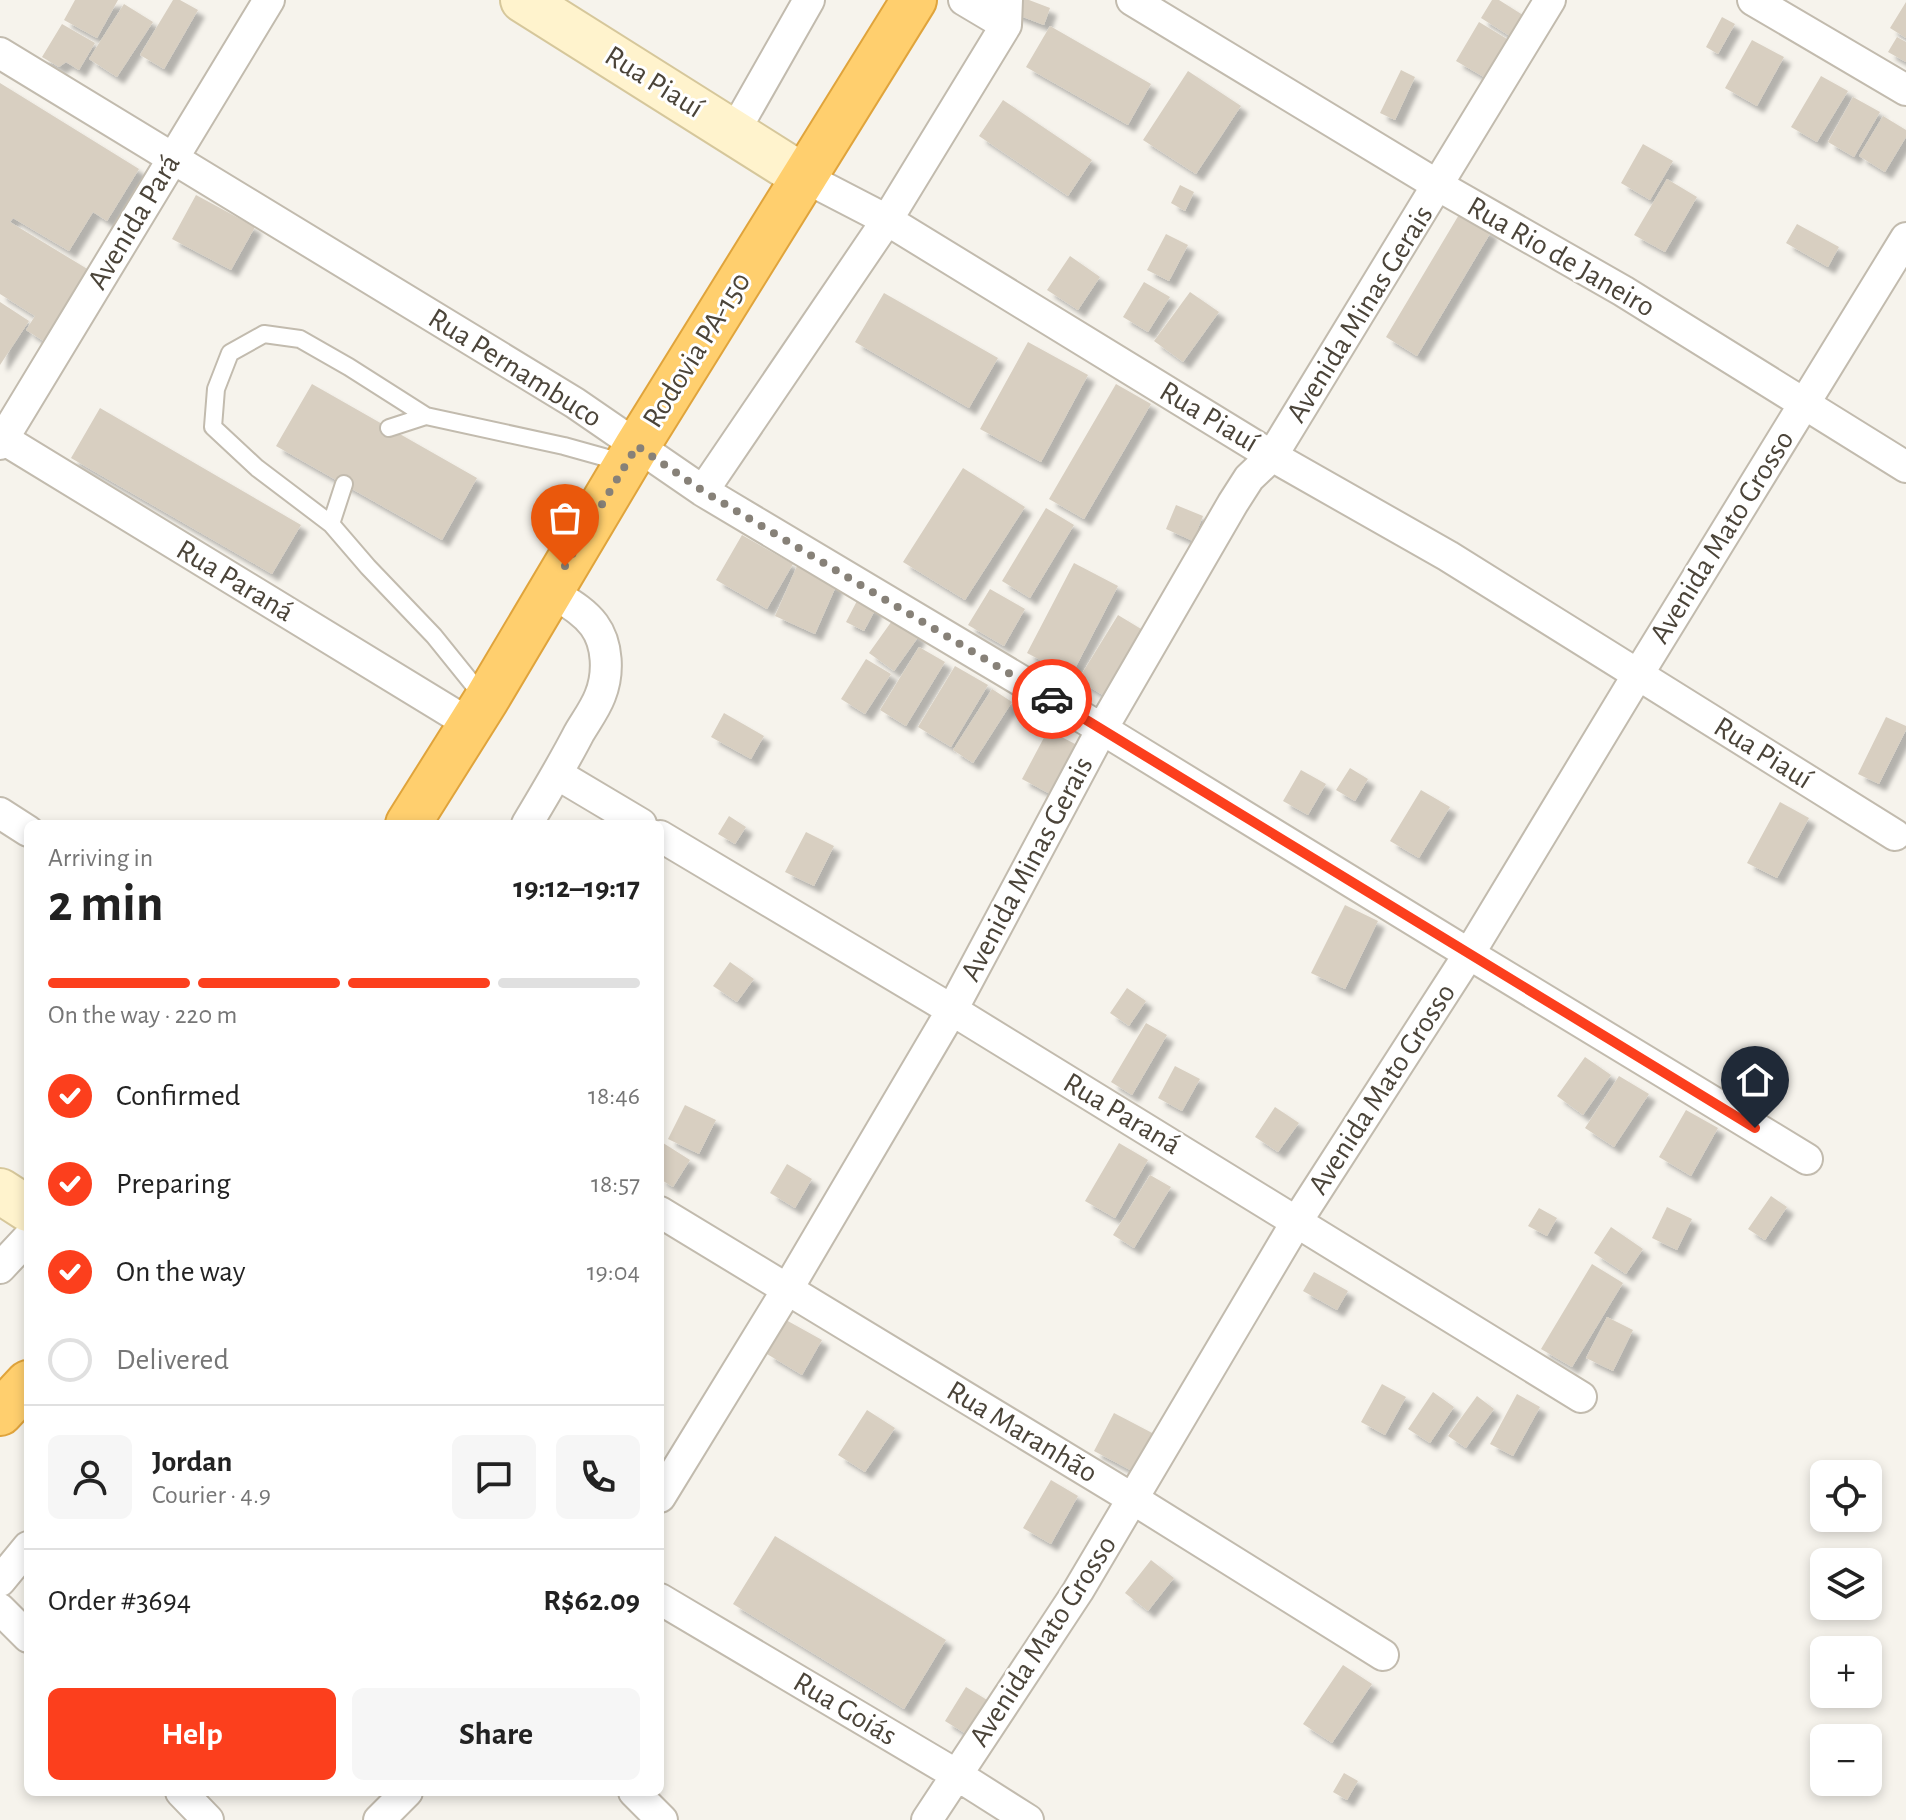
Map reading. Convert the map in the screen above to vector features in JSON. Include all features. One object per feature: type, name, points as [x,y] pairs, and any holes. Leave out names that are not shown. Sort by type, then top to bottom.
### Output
[{"type":"highway","name":"Rodovia PA-150","points":[[410,820],[631,455],[914,0]]},
{"type":"highway","points":[[0,1413],[24,1387]]},
{"type":"street","name":"Avenida Pará","points":[[1,440],[269,0]]},
{"type":"street","name":"Rua Piauí","points":[[523,0],[804,177],[887,220],[1272,456],[1448,556],[1895,835]]},
{"type":"street","points":[[734,132],[809,0]]},
{"type":"street","points":[[703,491],[887,220],[1006,13],[964,0]]},
{"type":"street","name":"Rua Rio de Janeiro","points":[[1132,0],[1439,186],[1623,291],[1906,467]]},
{"type":"street","name":"Avenida Minas Gerais","points":[[664,1490],[787,1290],[952,1010],[1102,729],[1233,503],[1249,478],[1272,456],[1550,0]]},
{"type":"street","points":[[1753,0],[1906,90]]},
{"type":"street","name":"Rua Pernambuco","points":[[0,53],[575,403],[631,455],[703,491],[1102,729],[1807,1159]]},
{"type":"street","name":"Avenida Mato Grosso","points":[[927,1820],[1078,1591],[1297,1221],[1469,954],[1906,238]]},
{"type":"street","name":"Rua Paraná","points":[[1,440],[478,712]]},
{"type":"street","points":[[529,820],[601,694],[606,655],[593,624],[578,609],[550,591]]},
{"type":"street","points":[[557,774],[634,820]]},
{"type":"street","points":[[0,813],[24,828]]},
{"type":"street","name":"Rua Paraná","points":[[664,838],[952,1010],[1581,1397]]},
{"type":"street","points":[[0,1191],[24,1206]]},
{"type":"street","name":"Rua Maranhão","points":[[664,1214],[1133,1499],[1383,1655]]},
{"type":"street","points":[[0,1268],[24,1242]]},
{"type":"street","points":[[0,1581],[24,1552]]},
{"type":"street","name":"Rua Goiás","points":[[664,1601],[1028,1820]]},
{"type":"street","points":[[0,1609],[24,1633]]},
{"type":"street","points":[[185,1796],[208,1820]]},
{"type":"street","points":[[379,1820],[403,1796]]},
{"type":"street","points":[[638,1796],[662,1820]]},
{"type":"lane","points":[[478,712],[434,636],[331,524],[257,468],[213,427],[216,389],[230,353],[264,334],[300,339],[426,416],[564,446],[631,455]]},
{"type":"lane","points":[[389,428],[426,416]]},
{"type":"lane","points":[[331,524],[344,484]]},
{"type":"building","points":[[75,0],[118,0],[97,38],[64,20]]},
{"type":"building","points":[[173,0],[180,0],[198,10],[164,69],[140,55]]},
{"type":"building","points":[[1015,0],[1029,0],[1050,8],[1044,25],[1010,12]]},
{"type":"building","points":[[1492,0],[1499,0],[1526,17],[1513,38],[1481,18]]},
{"type":"building","points":[[1906,2],[1906,38],[1890,28]]},
{"type":"building","points":[[124,4],[153,22],[117,77],[89,59]]},
{"type":"building","points":[[1722,17],[1735,24],[1718,54],[1706,47]]},
{"type":"building","points":[[1479,22],[1512,42],[1489,80],[1456,61]]},
{"type":"building","points":[[62,24],[95,43],[79,70],[66,62],[59,67],[42,57]]},
{"type":"building","points":[[1050,26],[1151,84],[1128,125],[1026,67]]},
{"type":"building","points":[[1897,37],[1906,42],[1906,62],[1888,52]]},
{"type":"building","points":[[1752,40],[1784,57],[1757,106],[1725,88]]},
{"type":"building","points":[[1401,70],[1415,77],[1395,120],[1380,113]]},
{"type":"building","points":[[1188,71],[1241,106],[1196,174],[1143,140]]},
{"type":"building","points":[[1821,76],[1848,91],[1817,142],[1791,127]]},
{"type":"building","points":[[0,83],[139,169],[107,221],[93,212],[69,251],[13,218],[10,222],[89,270],[45,342],[26,330],[35,316],[0,294]]},
{"type":"building","points":[[1853,97],[1880,112],[1854,157],[1828,142]]},
{"type":"building","points":[[1003,100],[1092,160],[1068,196],[979,136]]},
{"type":"building","points":[[1883,116],[1906,130],[1906,137],[1885,172],[1859,156]]},
{"type":"building","points":[[1643,144],[1673,161],[1650,200],[1621,183]]},
{"type":"building","points":[[1667,179],[1697,197],[1665,252],[1634,235]]},
{"type":"building","points":[[1180,185],[1194,192],[1185,211],[1171,203]]},
{"type":"building","points":[[196,195],[255,227],[231,270],[172,239]]},
{"type":"building","points":[[1460,213],[1491,232],[1417,356],[1386,337]]},
{"type":"building","points":[[1797,224],[1839,247],[1828,267],[1786,243]]},
{"type":"building","points":[[1166,234],[1188,245],[1169,281],[1147,270]]},
{"type":"building","points":[[1070,256],[1100,277],[1078,310],[1047,290]]},
{"type":"building","points":[[1144,282],[1170,297],[1148,332],[1123,317]]},
{"type":"building","points":[[1190,292],[1219,312],[1183,362],[1154,341]]},
{"type":"building","points":[[884,293],[998,358],[969,408],[855,342]]},
{"type":"building","points":[[0,302],[29,321],[0,365]]},
{"type":"building","points":[[1028,342],[1088,375],[1041,462],[980,429]]},
{"type":"building","points":[[312,384],[477,478],[442,540],[276,446]]},
{"type":"building","points":[[1116,384],[1151,404],[1084,519],[1049,499]]},
{"type":"building","points":[[100,408],[301,525],[272,574],[71,458]]},
{"type":"building","points":[[963,468],[1025,507],[965,600],[903,562]]},
{"type":"building","points":[[1176,505],[1203,516],[1193,541],[1166,529]]},
{"type":"building","points":[[1046,508],[1074,525],[1030,598],[1002,581]]},
{"type":"building","points":[[742,535],[793,564],[767,609],[716,580]]},
{"type":"building","points":[[1074,563],[1118,586],[1071,676],[1027,653]]},
{"type":"building","points":[[797,566],[837,584],[815,634],[775,616]]},
{"type":"building","points":[[990,589],[1025,609],[1004,646],[968,625]]},
{"type":"building","points":[[858,599],[876,608],[864,631],[846,622]]},
{"type":"building","points":[[1118,615],[1151,635],[1111,700],[1078,680]]},
{"type":"building","points":[[894,618],[919,636],[894,671],[869,653]]},
{"type":"building","points":[[919,647],[945,662],[906,726],[880,710]]},
{"type":"building","points":[[866,659],[891,674],[865,714],[841,699]]},
{"type":"building","points":[[955,666],[988,685],[951,747],[918,727]]},
{"type":"building","points":[[992,689],[1012,702],[973,763],[953,750]]},
{"type":"building","points":[[724,713],[764,736],[751,759],[711,737]]},
{"type":"building","points":[[1886,717],[1906,726],[1906,730],[1879,784],[1858,774]]},
{"type":"building","points":[[1048,730],[1077,745],[1052,795],[1022,779]]},
{"type":"building","points":[[1350,768],[1368,779],[1355,801],[1336,790]]},
{"type":"building","points":[[1301,770],[1326,784],[1308,815],[1283,801]]},
{"type":"building","points":[[1421,790],[1450,807],[1419,858],[1390,841]]},
{"type":"building","points":[[1780,802],[1809,818],[1777,878],[1747,863]]},
{"type":"building","points":[[729,816],[746,827],[735,844],[718,834]]},
{"type":"building","points":[[806,832],[834,846],[814,886],[785,872]]},
{"type":"building","points":[[1345,905],[1378,921],[1345,989],[1311,973]]},
{"type":"building","points":[[730,962],[754,979],[737,1002],[713,986]]},
{"type":"building","points":[[1127,988],[1146,1001],[1129,1026],[1110,1013]]},
{"type":"building","points":[[1146,1023],[1167,1035],[1132,1095],[1111,1082]]},
{"type":"building","points":[[1585,1057],[1611,1075],[1583,1115],[1557,1096]]},
{"type":"building","points":[[1175,1066],[1200,1079],[1182,1111],[1158,1098]]},
{"type":"building","points":[[1619,1076],[1649,1094],[1614,1147],[1585,1128]]},
{"type":"building","points":[[685,1105],[716,1120],[699,1154],[668,1139]]},
{"type":"building","points":[[1275,1107],[1299,1123],[1278,1152],[1255,1137]]},
{"type":"building","points":[[1686,1110],[1718,1128],[1691,1176],[1659,1157]]},
{"type":"building","points":[[1119,1143],[1148,1160],[1115,1218],[1085,1201]]},
{"type":"building","points":[[664,1144],[690,1160],[673,1187],[664,1181]]},
{"type":"building","points":[[787,1164],[812,1179],[795,1208],[770,1193]]},
{"type":"building","points":[[1150,1175],[1171,1187],[1134,1248],[1113,1235]]},
{"type":"building","points":[[1771,1196],[1787,1207],[1765,1240],[1748,1229]]},
{"type":"building","points":[[1667,1207],[1692,1219],[1677,1250],[1652,1238]]},
{"type":"building","points":[[1539,1208],[1557,1218],[1547,1236],[1528,1226]]},
{"type":"building","points":[[1611,1227],[1643,1249],[1626,1274],[1594,1253]]},
{"type":"building","points":[[1592,1264],[1623,1283],[1572,1367],[1541,1349]]},
{"type":"building","points":[[1314,1272],[1348,1291],[1337,1310],[1303,1291]]},
{"type":"building","points":[[1607,1317],[1633,1330],[1613,1371],[1586,1358]]},
{"type":"building","points":[[786,1320],[822,1340],[802,1375],[767,1354]]},
{"type":"building","points":[[1382,1384],[1406,1397],[1385,1435],[1361,1422]]},
{"type":"building","points":[[1433,1392],[1454,1407],[1430,1443],[1408,1429]]},
{"type":"building","points":[[1517,1394],[1540,1407],[1513,1456],[1490,1444]]},
{"type":"building","points":[[1477,1396],[1494,1409],[1466,1448],[1448,1436]]},
{"type":"building","points":[[867,1410],[895,1428],[865,1472],[838,1455]]},
{"type":"building","points":[[1114,1413],[1156,1435],[1136,1473],[1094,1451]]},
{"type":"building","points":[[1051,1480],[1078,1496],[1051,1544],[1023,1528]]},
{"type":"building","points":[[775,1536],[946,1640],[904,1709],[733,1604]]},
{"type":"building","points":[[1151,1560],[1174,1578],[1148,1611],[1125,1593]]},
{"type":"building","points":[[1343,1665],[1372,1684],[1332,1743],[1303,1724]]},
{"type":"building","points":[[966,1687],[992,1703],[971,1737],[945,1721]]},
{"type":"building","points":[[1344,1773],[1358,1781],[1347,1800],[1333,1792]]},
{"type":"way so far","points":[[565,566],[637,446],[703,491],[1052,699]]},
{"type":"route","points":[[1052,699],[1755,1128]]}]
